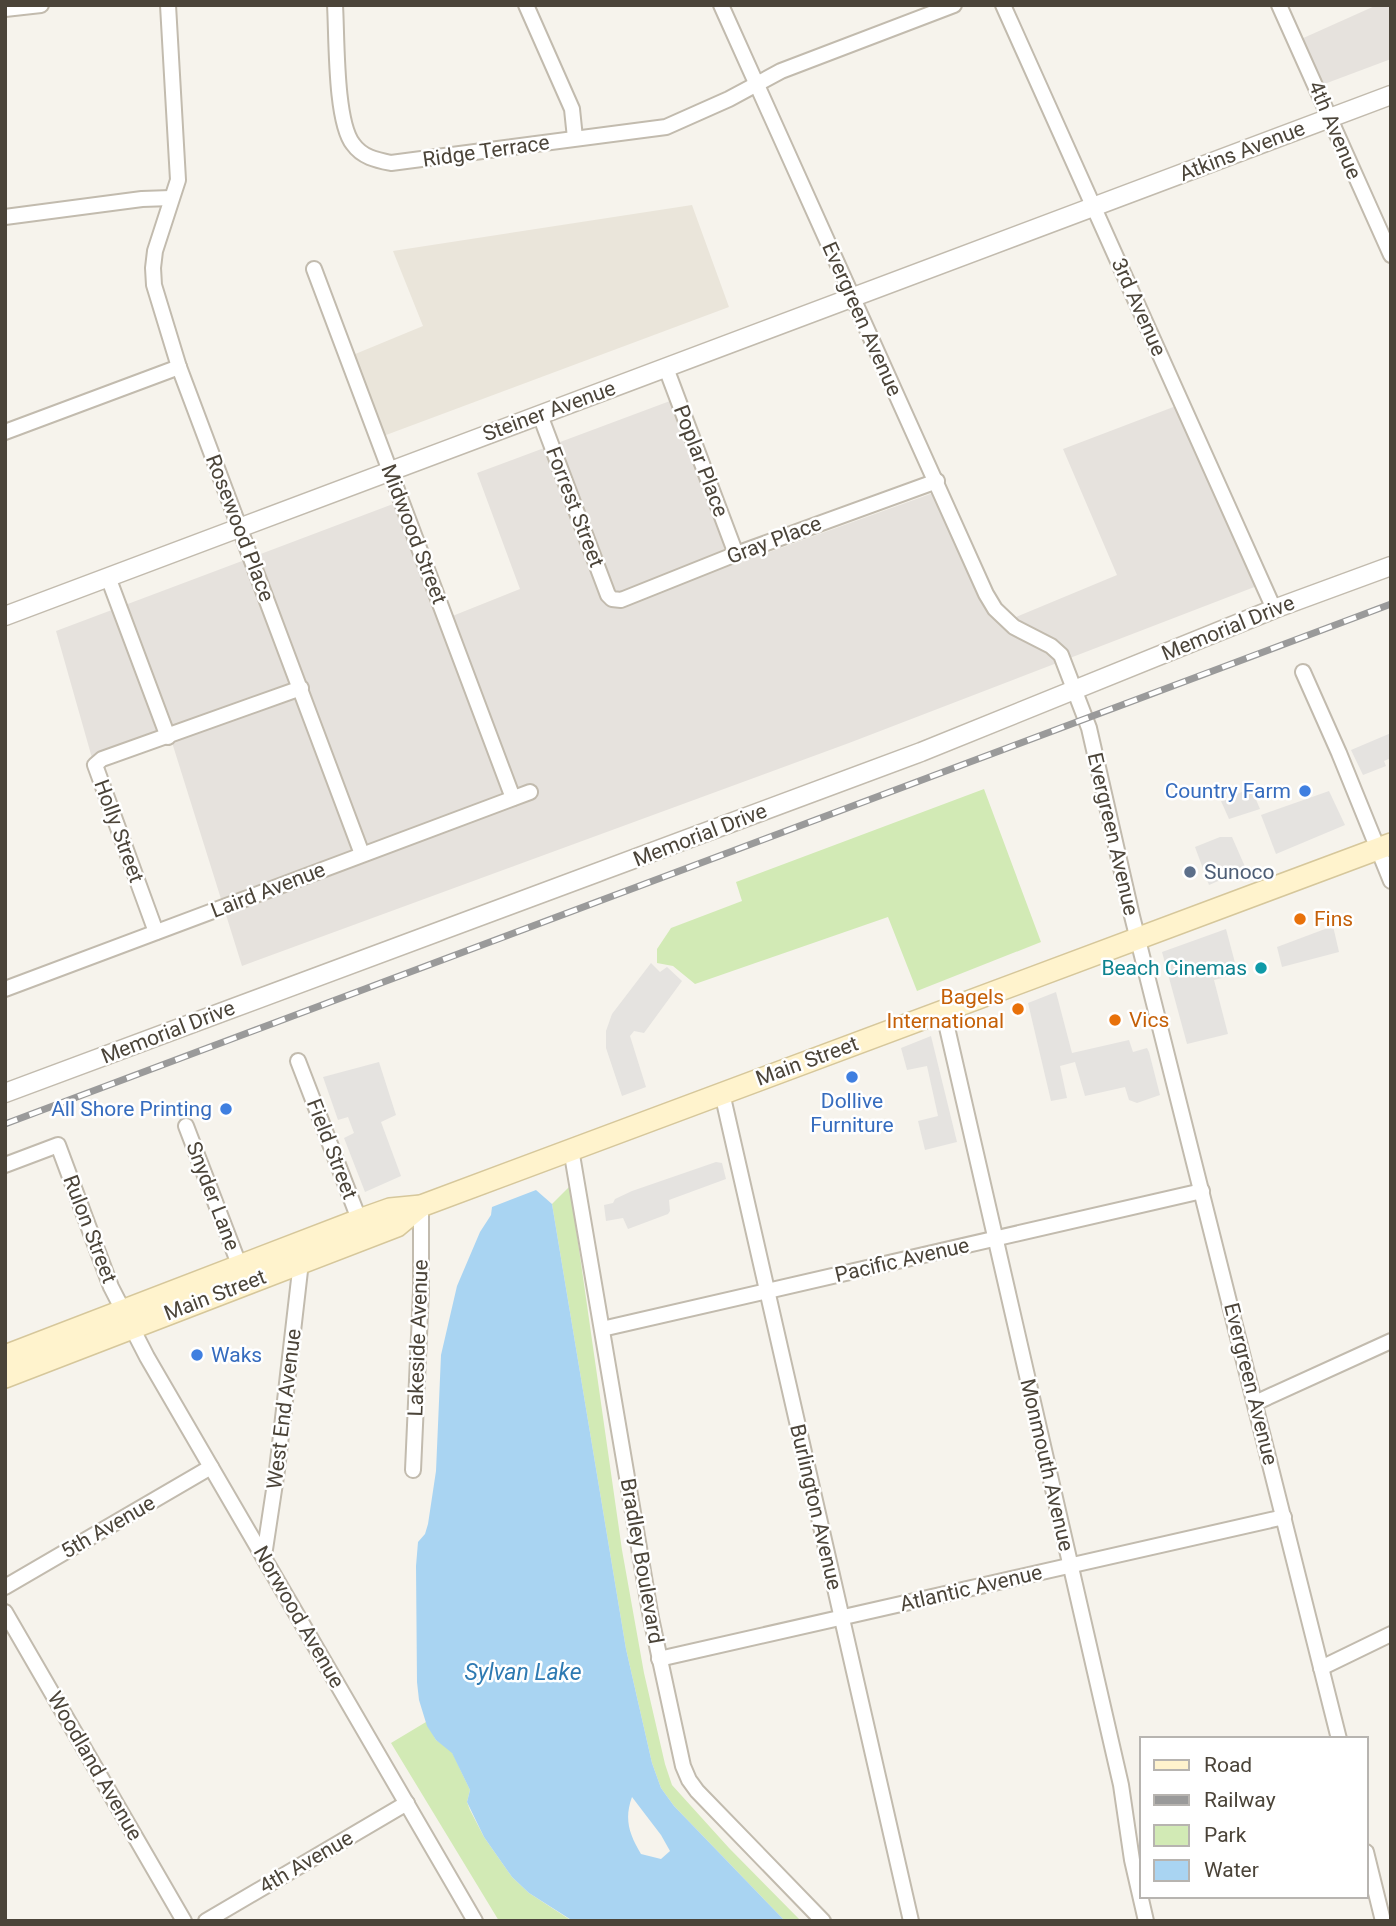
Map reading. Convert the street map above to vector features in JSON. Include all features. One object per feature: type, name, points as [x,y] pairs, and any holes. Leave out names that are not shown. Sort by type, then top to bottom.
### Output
[{"type":"main road","name":"Main Street","points":[[5,1356],[127,1320],[301,1262],[363,1229],[390,1209],[421,1206],[1385,846]]},
{"type":"main road","name":"Main Street","points":[[5,1377],[240,1267],[363,1229]]},
{"type":"street","points":[[5,9],[41,5]]},
{"type":"street","name":"Rosewood Place","points":[[168,5],[178,180],[155,251],[153,268],[158,298],[179,367],[362,854]]},
{"type":"street","name":"Ridge Terrace","points":[[335,5],[344,124],[353,145],[363,154],[382,161],[403,163],[666,127],[781,71],[954,5]]},
{"type":"street","points":[[526,5],[572,109],[575,138]]},
{"type":"street","name":"Evergreen Avenue","points":[[721,5],[986,594],[995,609],[1014,627],[1051,646],[1061,655],[1076,689],[1089,728],[1138,938],[1338,1737]]},
{"type":"street","name":"3rd Avenue","points":[[1003,5],[1274,609]]},
{"type":"street","name":"4th Avenue","points":[[1279,5],[1391,255]]},
{"type":"street","name":"Atkins Avenue","points":[[1094,207],[1391,95]]},
{"type":"street","points":[[5,217],[171,198]]},
{"type":"street","name":"Steiner Avenue","points":[[5,616],[1094,207]]},
{"type":"street","name":"Midwood Street","points":[[314,269],[513,799]]},
{"type":"street","points":[[5,432],[179,367]]},
{"type":"street","name":"Poplar Place","points":[[666,368],[736,554]]},
{"type":"street","name":"Forrest Street","points":[[540,415],[608,595],[612,599]]},
{"type":"street","name":"Gray Place","points":[[612,599],[621,600],[736,554],[937,481]]},
{"type":"street","name":"Memorial Drive","points":[[5,1093],[921,752],[1274,609],[1391,566]]},
{"type":"street","points":[[108,577],[168,737],[301,688]]},
{"type":"street","points":[[1303,672],[1385,846],[1391,881]]},
{"type":"street","name":"Holly Street","points":[[156,932],[95,765],[102,759],[168,737]]},
{"type":"street","name":"Laird Avenue","points":[[5,989],[530,792]]},
{"type":"street","name":"Monmouth Avenue","points":[[943,1010],[1121,1785],[1140,1895]]},
{"type":"street","name":"Field Street","points":[[298,1061],[363,1229]]},
{"type":"street","name":"Burlington Avenue","points":[[722,1093],[911,1921]]},
{"type":"street","name":"Snyder Lane","points":[[186,1126],[240,1267]]},
{"type":"street","name":"Rulon Street","points":[[5,1165],[58,1146],[111,1287],[127,1320]]},
{"type":"street","name":"Bradley Boulevard","points":[[571,1149],[659,1660],[683,1766],[688,1780],[823,1921]]},
{"type":"street","name":"Pacific Avenue","points":[[602,1329],[1202,1191]]},
{"type":"street","name":"Lakeside Avenue","points":[[413,1470],[421,1291],[421,1206]]},
{"type":"street","name":"West End Avenue","points":[[264,1556],[277,1470],[301,1262]]},
{"type":"street","name":"Norwood Avenue","points":[[127,1320],[475,1921]]},
{"type":"street","points":[[1255,1402],[1391,1341]]},
{"type":"street","name":"5th Avenue","points":[[5,1587],[211,1467]]},
{"type":"street","name":"Atlantic Avenue","points":[[659,1660],[1284,1517]]},
{"type":"street","name":"Woodland Avenue","points":[[5,1612],[184,1921]]},
{"type":"street","points":[[1321,1668],[1391,1634]]},
{"type":"street","name":"4th Avenue","points":[[206,1921],[407,1803]]},
{"type":"street","points":[[1368,1860],[1383,1921]]},
{"type":"street","name":"Monmouth Avenue","points":[[1141,1898],[1146,1921]]},
{"type":"shaded area","points":[[1377,5],[1391,5],[1391,59],[1311,89],[1290,44]]},
{"type":"shaded area","points":[[692,205],[729,307],[378,438],[348,357],[423,326],[393,251]]},
{"type":"shaded area","points":[[678,398],[736,564],[933,493],[1004,622],[1117,575],[1063,449],[1176,406],[1257,586],[849,743],[242,966],[170,736],[94,765],[56,631],[401,501],[445,619],[520,589],[477,473]]},
{"type":"shaded area","points":[[1391,733],[1391,758],[1384,761],[1386,766],[1363,775],[1351,750]]},
{"type":"shaded area","points":[[1251,788],[1260,809],[1229,819],[1221,801]]},
{"type":"shaded area","points":[[1329,791],[1345,825],[1276,854],[1261,815]]},
{"type":"shaded area","points":[[1220,837],[1232,837],[1246,869],[1209,885],[1195,847]]},
{"type":"shaded area","points":[[1333,926],[1339,952],[1282,967],[1277,947]]},
{"type":"shaded area","points":[[1226,929],[1238,974],[1214,980],[1228,1034],[1187,1044],[1162,952]]},
{"type":"shaded area","points":[[651,963],[660,972],[667,967],[682,981],[644,1033],[634,1031],[630,1036],[646,1087],[622,1096],[606,1048],[606,1031],[612,1014]]},
{"type":"shaded area","points":[[1056,992],[1072,1053],[1129,1040],[1133,1052],[1147,1048],[1160,1095],[1137,1103],[1129,1100],[1125,1087],[1085,1096],[1075,1062],[1060,1066],[1067,1098],[1051,1101],[1028,1003]]},
{"type":"shaded area","points":[[931,1036],[957,1142],[925,1150],[918,1121],[938,1116],[927,1066],[907,1070],[901,1048]]},
{"type":"shaded area","points":[[379,1062],[396,1115],[381,1122],[401,1176],[365,1192],[344,1138],[354,1133],[348,1117],[338,1120],[323,1077]]},
{"type":"shaded area","points":[[716,1162],[722,1163],[726,1179],[669,1200],[668,1214],[628,1229],[623,1218],[606,1221],[604,1205],[613,1203],[615,1199]]},
{"type":"green space","points":[[984,789],[1041,942],[917,991],[888,917],[695,984],[673,966],[657,963],[657,949],[671,928],[742,901],[736,882]]},
{"type":"green space","points":[[570,1186],[622,1550],[644,1673],[665,1764],[672,1785],[801,1921],[785,1921],[674,1806],[661,1788],[652,1763],[626,1649],[552,1204]]},
{"type":"green space","points":[[426,1722],[436,1740],[451,1750],[470,1790],[467,1802],[470,1810],[484,1837],[512,1877],[529,1893],[572,1921],[499,1921],[391,1743]]},
{"type":"water","name":"Sylvan Lake","points":[[536,1190],[552,1204],[626,1649],[652,1763],[661,1788],[674,1806],[785,1921],[573,1921],[529,1893],[512,1877],[484,1837],[467,1802],[470,1790],[452,1753],[436,1740],[427,1726],[417,1682],[416,1566],[418,1542],[425,1534],[428,1524],[436,1471],[441,1355],[457,1286],[480,1232],[491,1215],[492,1207]],"holes":[[[632,1797],[670,1851],[661,1859],[641,1854],[629,1826],[628,1812]]]},
{"type":"railway","points":[[5,1124],[1391,604]]},
{"type":"place","name":"Country Farm","points":[[1305,791]]},
{"type":"place","name":"Sunoco","points":[[1190,872]]},
{"type":"place","name":"Fins","points":[[1300,919]]},
{"type":"place","name":"Beach Cinemas","points":[[1261,968]]},
{"type":"place","name":"Bagels International","points":[[1018,1009]]},
{"type":"place","name":"Vics","points":[[1115,1020]]},
{"type":"place","name":"Dollive Furniture","points":[[852,1077]]},
{"type":"place","name":"All Shore Printing","points":[[226,1109]]},
{"type":"place","name":"Waks","points":[[197,1355]]}]
